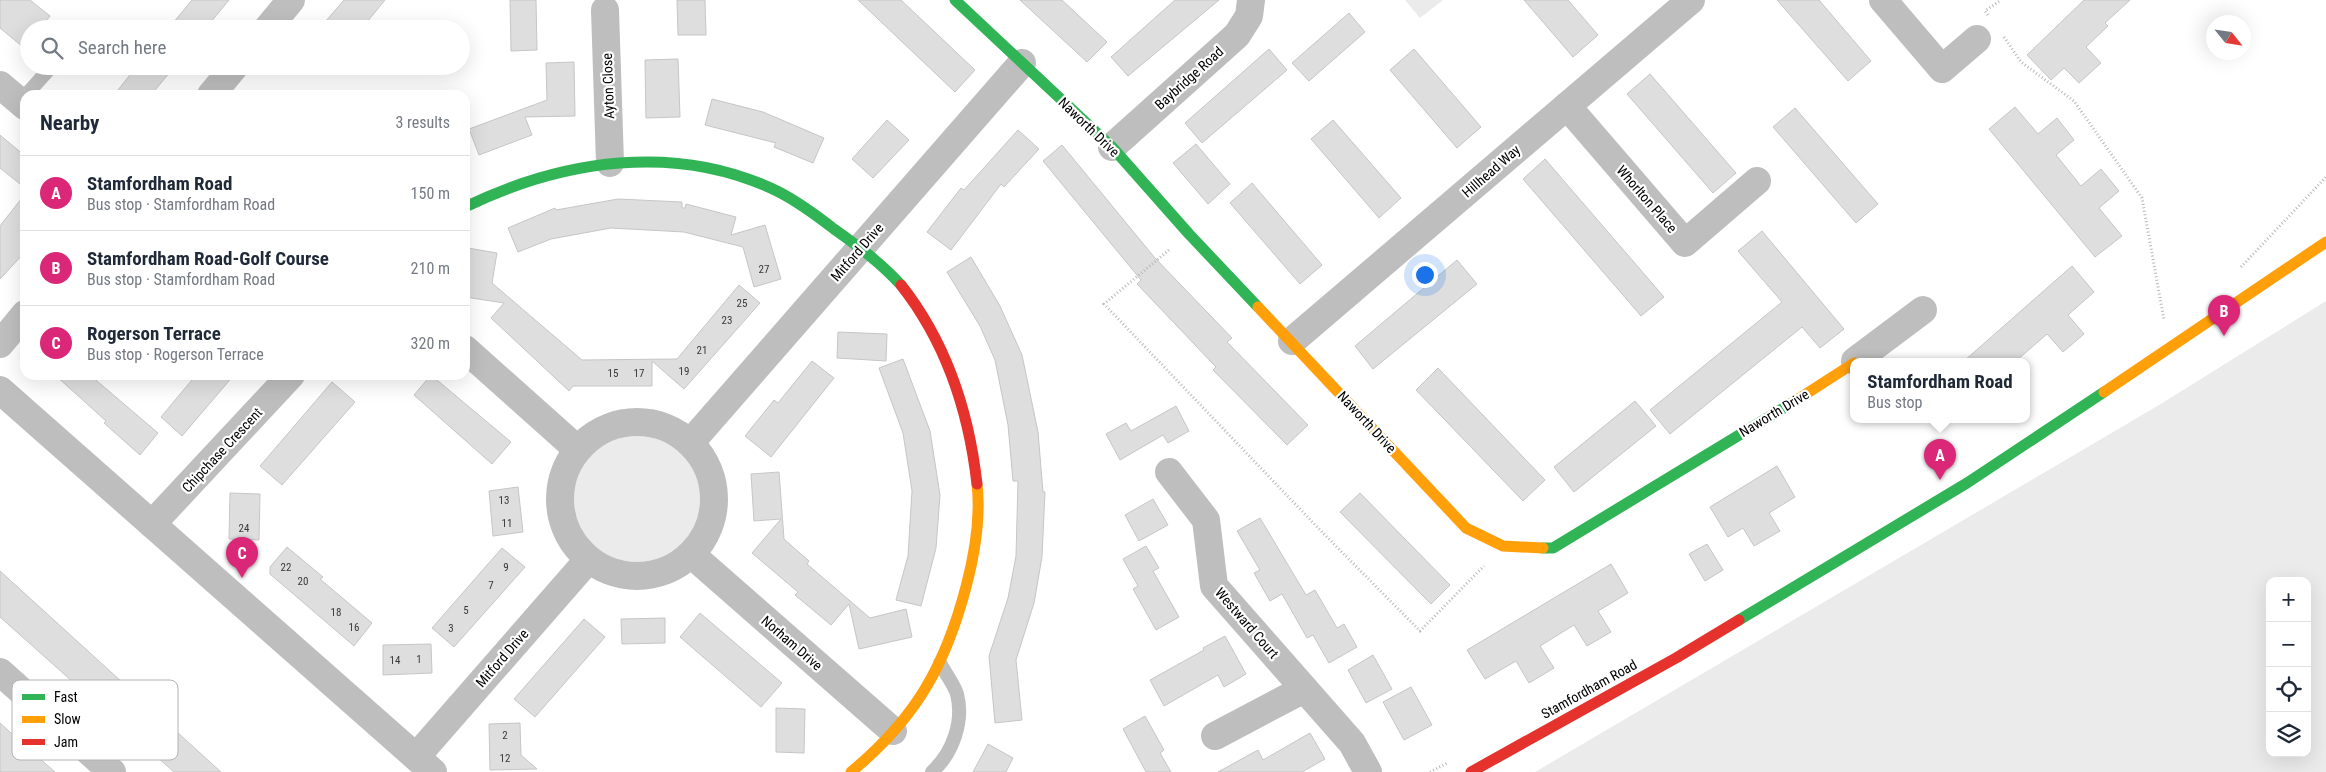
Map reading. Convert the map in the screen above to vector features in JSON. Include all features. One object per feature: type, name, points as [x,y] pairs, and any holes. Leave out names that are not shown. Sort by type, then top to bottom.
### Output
[{"type":"street","points":[[274,20],[291,0]]},
{"type":"street","name":"Naworth Drive","points":[[955,0],[1112,147],[1189,234],[1292,341],[1466,528],[1503,546],[1553,548],[1838,375],[1850,366]]},
{"type":"street","name":"Baybridge Road","points":[[1112,147],[1237,35],[1249,16],[1251,0]]},
{"type":"street","name":"Hillhead Way","points":[[1292,341],[1691,0]]},
{"type":"street","points":[[1883,0],[1942,69],[1990,31]]},
{"type":"street","name":"Ayton Close","points":[[605,10],[610,163]]},
{"type":"street","name":"Mitford Drive","points":[[691,442],[1022,63]]},
{"type":"street","points":[[215,90],[228,75]]},
{"type":"street","name":"Whorlton Place","points":[[1567,106],[1685,243],[1757,181]]},
{"type":"street","points":[[470,204],[487,195],[522,182],[574,169],[610,163],[652,163],[712,170],[768,187],[813,213],[861,248],[905,290],[932,335],[951,376],[966,419],[975,470],[978,519],[972,569],[958,617],[940,663],[920,697],[893,731],[867,760],[851,772]]},
{"type":"street","name":"Stamfordham Road","points":[[1471,772],[1676,658],[1967,484],[2326,242]]},
{"type":"street","name":"Naworth Drive","points":[[1860,358],[1923,310]]},
{"type":"street","points":[[0,344],[20,320]]},
{"type":"street","points":[[470,353],[577,449]]},
{"type":"street","name":"Chipchase Crescent","points":[[152,524],[286,380]]},
{"type":"street","points":[[0,390],[424,764]]},
{"type":"street","points":[[631,421],[663,425],[691,442],[708,466],[716,497],[710,529],[692,555],[673,568],[652,576],[637,577],[608,572],[588,560],[569,536],[560,507],[563,476],[577,449],[602,430],[631,421]]},
{"type":"street","name":"Westward Court","points":[[1169,472],[1206,520],[1214,586],[1352,743],[1368,772]]},
{"type":"street","name":"Norham Drive","points":[[692,555],[893,731]]},
{"type":"street","name":"Mitford Drive","points":[[424,764],[588,560]]},
{"type":"street","points":[[0,672],[12,683]]},
{"type":"street","points":[[1215,736],[1304,689]]},
{"type":"street","points":[[99,760],[112,772]]},
{"type":"lane","points":[[26,90],[42,75]]},
{"type":"lane","points":[[932,772],[952,746],[958,725],[957,694],[940,663]]},
{"type":"path","points":[[2001,0],[1985,11],[1990,31],[2022,62],[2074,101],[2142,198],[2166,328]]},
{"type":"path","points":[[1189,234],[1104,304],[1320,530],[1420,631],[1503,546]]},
{"type":"shaded area","points":[[1405,0],[1443,0],[1420,18]]},
{"type":"shaded area","points":[[2326,301],[2326,772],[1535,772],[2159,405]]},
{"type":"shaded area","points":[[636,435],[649,436],[661,440],[682,454],[696,475],[700,487],[700,513],[696,525],[682,546],[661,560],[649,564],[636,565],[623,564],[611,560],[590,546],[576,525],[572,513],[571,500],[572,487],[576,475],[590,454],[611,440],[623,436]]},
{"type":"building","points":[[0,0],[30,0],[50,16],[47,20],[20,20],[20,45],[0,28]]},
{"type":"building","points":[[192,0],[229,0],[212,20],[175,20]]},
{"type":"building","points":[[344,0],[385,0],[369,20],[327,20]]},
{"type":"building","points":[[510,0],[536,0],[537,50],[511,51]]},
{"type":"building","points":[[677,0],[705,0],[706,35],[678,35]]},
{"type":"building","points":[[858,0],[901,0],[975,70],[955,92]]},
{"type":"building","points":[[1020,0],[1062,0],[1107,42],[1087,62]]},
{"type":"building","points":[[1175,0],[1219,0],[1128,76],[1111,57]]},
{"type":"building","points":[[1524,0],[1568,0],[1598,35],[1573,57]]},
{"type":"building","points":[[1777,0],[1819,0],[1871,61],[1848,81]]},
{"type":"building","points":[[2084,0],[2130,0],[2105,23],[2108,26],[2086,47],[2101,63],[2079,83],[2064,68],[2051,80],[2027,55]]},
{"type":"building","points":[[1349,13],[1365,32],[1309,81],[1292,63]]},
{"type":"building","points":[[1269,49],[1287,70],[1202,143],[1185,123]]},
{"type":"building","points":[[1414,49],[1481,127],[1457,148],[1390,70]]},
{"type":"building","points":[[678,59],[680,117],[646,118],[645,60]]},
{"type":"building","points":[[574,62],[575,116],[525,117],[532,135],[479,155],[470,129],[547,100],[546,63]]},
{"type":"building","points":[[1650,74],[1736,173],[1713,193],[1627,94]]},
{"type":"building","points":[[130,75],[168,75],[155,90],[118,90]]},
{"type":"building","points":[[712,99],[763,112],[824,138],[813,163],[774,147],[776,143],[705,125]]},
{"type":"building","points":[[2015,107],[2038,134],[2057,118],[2074,140],[2056,155],[2081,186],[2101,169],[2119,191],[2099,208],[2122,236],[2095,257],[1989,129]]},
{"type":"building","points":[[1795,108],[1878,204],[1856,223],[1773,127]]},
{"type":"building","points":[[887,120],[909,140],[873,178],[852,159]]},
{"type":"building","points":[[1333,120],[1401,198],[1379,218],[1311,139]]},
{"type":"building","points":[[1018,130],[1039,149],[1004,187],[1001,184],[951,250],[927,232],[961,188],[964,190]]},
{"type":"building","points":[[0,135],[20,152],[20,184],[0,168]]},
{"type":"building","points":[[1196,144],[1230,184],[1208,204],[1173,163]]},
{"type":"building","points":[[1062,145],[1155,258],[1232,338],[1227,342],[1308,425],[1287,445],[1213,370],[1216,367],[1137,284],[1141,280],[1043,161]]},
{"type":"building","points":[[1545,159],[1664,297],[1641,316],[1523,179]]},
{"type":"building","points":[[1252,183],[1322,265],[1300,284],[1230,203]]},
{"type":"building","points":[[618,199],[682,202],[682,208],[685,208],[686,204],[736,217],[731,235],[765,225],[781,279],[754,287],[743,247],[684,232],[611,228],[551,239],[518,252],[508,228],[555,208],[556,210]]},
{"type":"building","points":[[20,200],[20,257],[0,279],[0,226]]},
{"type":"building","points":[[1762,231],[1844,329],[1820,348],[1802,327],[1670,434],[1650,410],[1782,302],[1738,251]]},
{"type":"building","points":[[470,248],[497,253],[492,283],[582,360],[677,359],[739,285],[760,303],[684,389],[652,361],[652,386],[573,386],[569,391],[491,318],[504,303],[470,298]]},
{"type":"building","points":[[971,257],[1000,306],[1022,355],[1038,432],[1043,492],[1045,492],[1042,557],[1034,603],[1016,660],[1022,720],[995,723],[989,656],[1008,598],[1016,556],[1018,481],[1013,481],[1008,425],[995,360],[980,326],[947,272]]},
{"type":"building","points":[[1457,260],[1477,284],[1373,369],[1355,346]]},
{"type":"building","points":[[2072,266],[2094,292],[2068,315],[2084,334],[2063,352],[2047,334],[2019,358],[1967,358]]},
{"type":"building","points":[[838,332],[887,334],[886,361],[837,358]]},
{"type":"building","points":[[903,359],[930,431],[940,495],[936,548],[921,606],[896,600],[908,556],[912,491],[903,433],[879,368]]},
{"type":"building","points":[[812,361],[834,378],[771,457],[745,436],[774,400],[778,403]]},
{"type":"building","points":[[1438,368],[1545,480],[1523,501],[1416,390]]},
{"type":"building","points":[[61,380],[96,380],[158,433],[140,455],[104,423],[106,421]]},
{"type":"building","points":[[192,380],[230,380],[182,436],[161,417]]},
{"type":"building","points":[[427,380],[437,380],[511,442],[492,464],[414,395]]},
{"type":"building","points":[[332,382],[355,402],[282,485],[260,466]]},
{"type":"building","points":[[1635,401],[1656,426],[1574,492],[1554,467]]},
{"type":"building","points":[[1176,406],[1189,431],[1168,443],[1163,435],[1120,460],[1106,434],[1126,423],[1131,431]]},
{"type":"building","points":[[1777,466],[1795,497],[1769,513],[1780,531],[1754,546],[1743,528],[1728,537],[1710,507]]},
{"type":"building","points":[[779,472],[784,539],[809,561],[807,564],[870,618],[906,609],[912,637],[859,649],[849,604],[831,625],[795,595],[798,592],[752,553],[781,519],[754,521],[751,474]]},
{"type":"building","points":[[518,487],[523,532],[493,536],[489,491]]},
{"type":"building","points":[[230,493],[260,494],[259,540],[229,539]]},
{"type":"building","points":[[1360,493],[1450,585],[1431,604],[1340,512]]},
{"type":"building","points":[[1153,499],[1168,525],[1139,541],[1125,515]]},
{"type":"building","points":[[1260,518],[1306,595],[1315,590],[1337,628],[1344,624],[1357,647],[1329,663],[1313,635],[1307,638],[1282,594],[1270,601],[1254,573],[1260,570],[1237,531]]},
{"type":"building","points":[[1707,544],[1723,570],[1705,581],[1689,554]]},
{"type":"building","points":[[1146,546],[1159,568],[1153,571],[1179,617],[1156,630],[1133,589],[1138,586],[1123,559]]},
{"type":"building","points":[[287,547],[323,577],[320,579],[372,623],[354,646],[270,574],[270,567]]},
{"type":"building","points":[[502,548],[525,567],[454,647],[432,628]]},
{"type":"building","points":[[1611,564],[1628,593],[1598,611],[1611,632],[1587,646],[1574,625],[1540,646],[1554,668],[1529,683],[1516,661],[1485,679],[1467,650]]},
{"type":"building","points":[[0,571],[120,680],[71,680],[0,617]]},
{"type":"building","points":[[700,613],[782,683],[761,707],[680,637]]},
{"type":"building","points":[[665,618],[665,643],[622,644],[621,619]]},
{"type":"building","points":[[584,619],[605,637],[535,717],[514,699]]},
{"type":"building","points":[[1225,636],[1246,674],[1224,687],[1218,675],[1164,706],[1150,680]]},
{"type":"building","points":[[431,644],[432,673],[383,675],[383,645]]},
{"type":"building","points":[[1373,655],[1392,689],[1366,703],[1348,670]]},
{"type":"building","points":[[1411,687],[1432,725],[1404,740],[1383,702]]},
{"type":"building","points":[[776,708],[805,709],[804,753],[776,752]]},
{"type":"building","points":[[1145,716],[1164,750],[1160,753],[1171,772],[1146,772],[1123,729]]},
{"type":"building","points":[[0,723],[12,734],[12,760],[41,760],[55,772],[0,772]]},
{"type":"building","points":[[520,723],[521,755],[537,769],[490,770],[489,724]]},
{"type":"building","points":[[178,733],[221,772],[174,772],[161,760],[178,760]]},
{"type":"building","points":[[1310,733],[1325,759],[1302,772],[1218,772],[1258,750],[1263,760]]},
{"type":"building","points":[[988,744],[1013,758],[1006,772],[973,772]]},
{"type":"traffic: fast","points":[[955,0],[1112,147],[1189,234],[1258,307]]},
{"type":"traffic: fast","points":[[470,205],[540,178],[580,168],[620,163],[659,162],[699,166],[739,176],[792,199],[860,248],[901,285]]},
{"type":"traffic: fast","points":[[1739,620],[1967,483],[2104,392]]},
{"type":"traffic: fast","points":[[1543,548],[1553,548],[1792,403]]},
{"type":"traffic: slow","points":[[2104,392],[2326,242]]},
{"type":"traffic: slow","points":[[1258,307],[1466,528],[1503,546],[1543,548]]},
{"type":"traffic: slow","points":[[1792,403],[1850,366]]},
{"type":"traffic: slow","points":[[851,772],[893,732],[910,711],[925,690],[948,642],[958,616],[972,561],[978,523],[977,484]]},
{"type":"traffic: jam","points":[[901,285],[931,330],[953,379],[968,431],[977,484]]},
{"type":"traffic: jam","points":[[1471,772],[1676,658],[1739,620]]},
{"type":"place","name":"Stamfordham Road-Golf Course","points":[[2224,336]]},
{"type":"place","name":"Stamfordham Road","points":[[1940,480]]},
{"type":"place","name":"Rogerson Terrace","points":[[242,578]]}]
